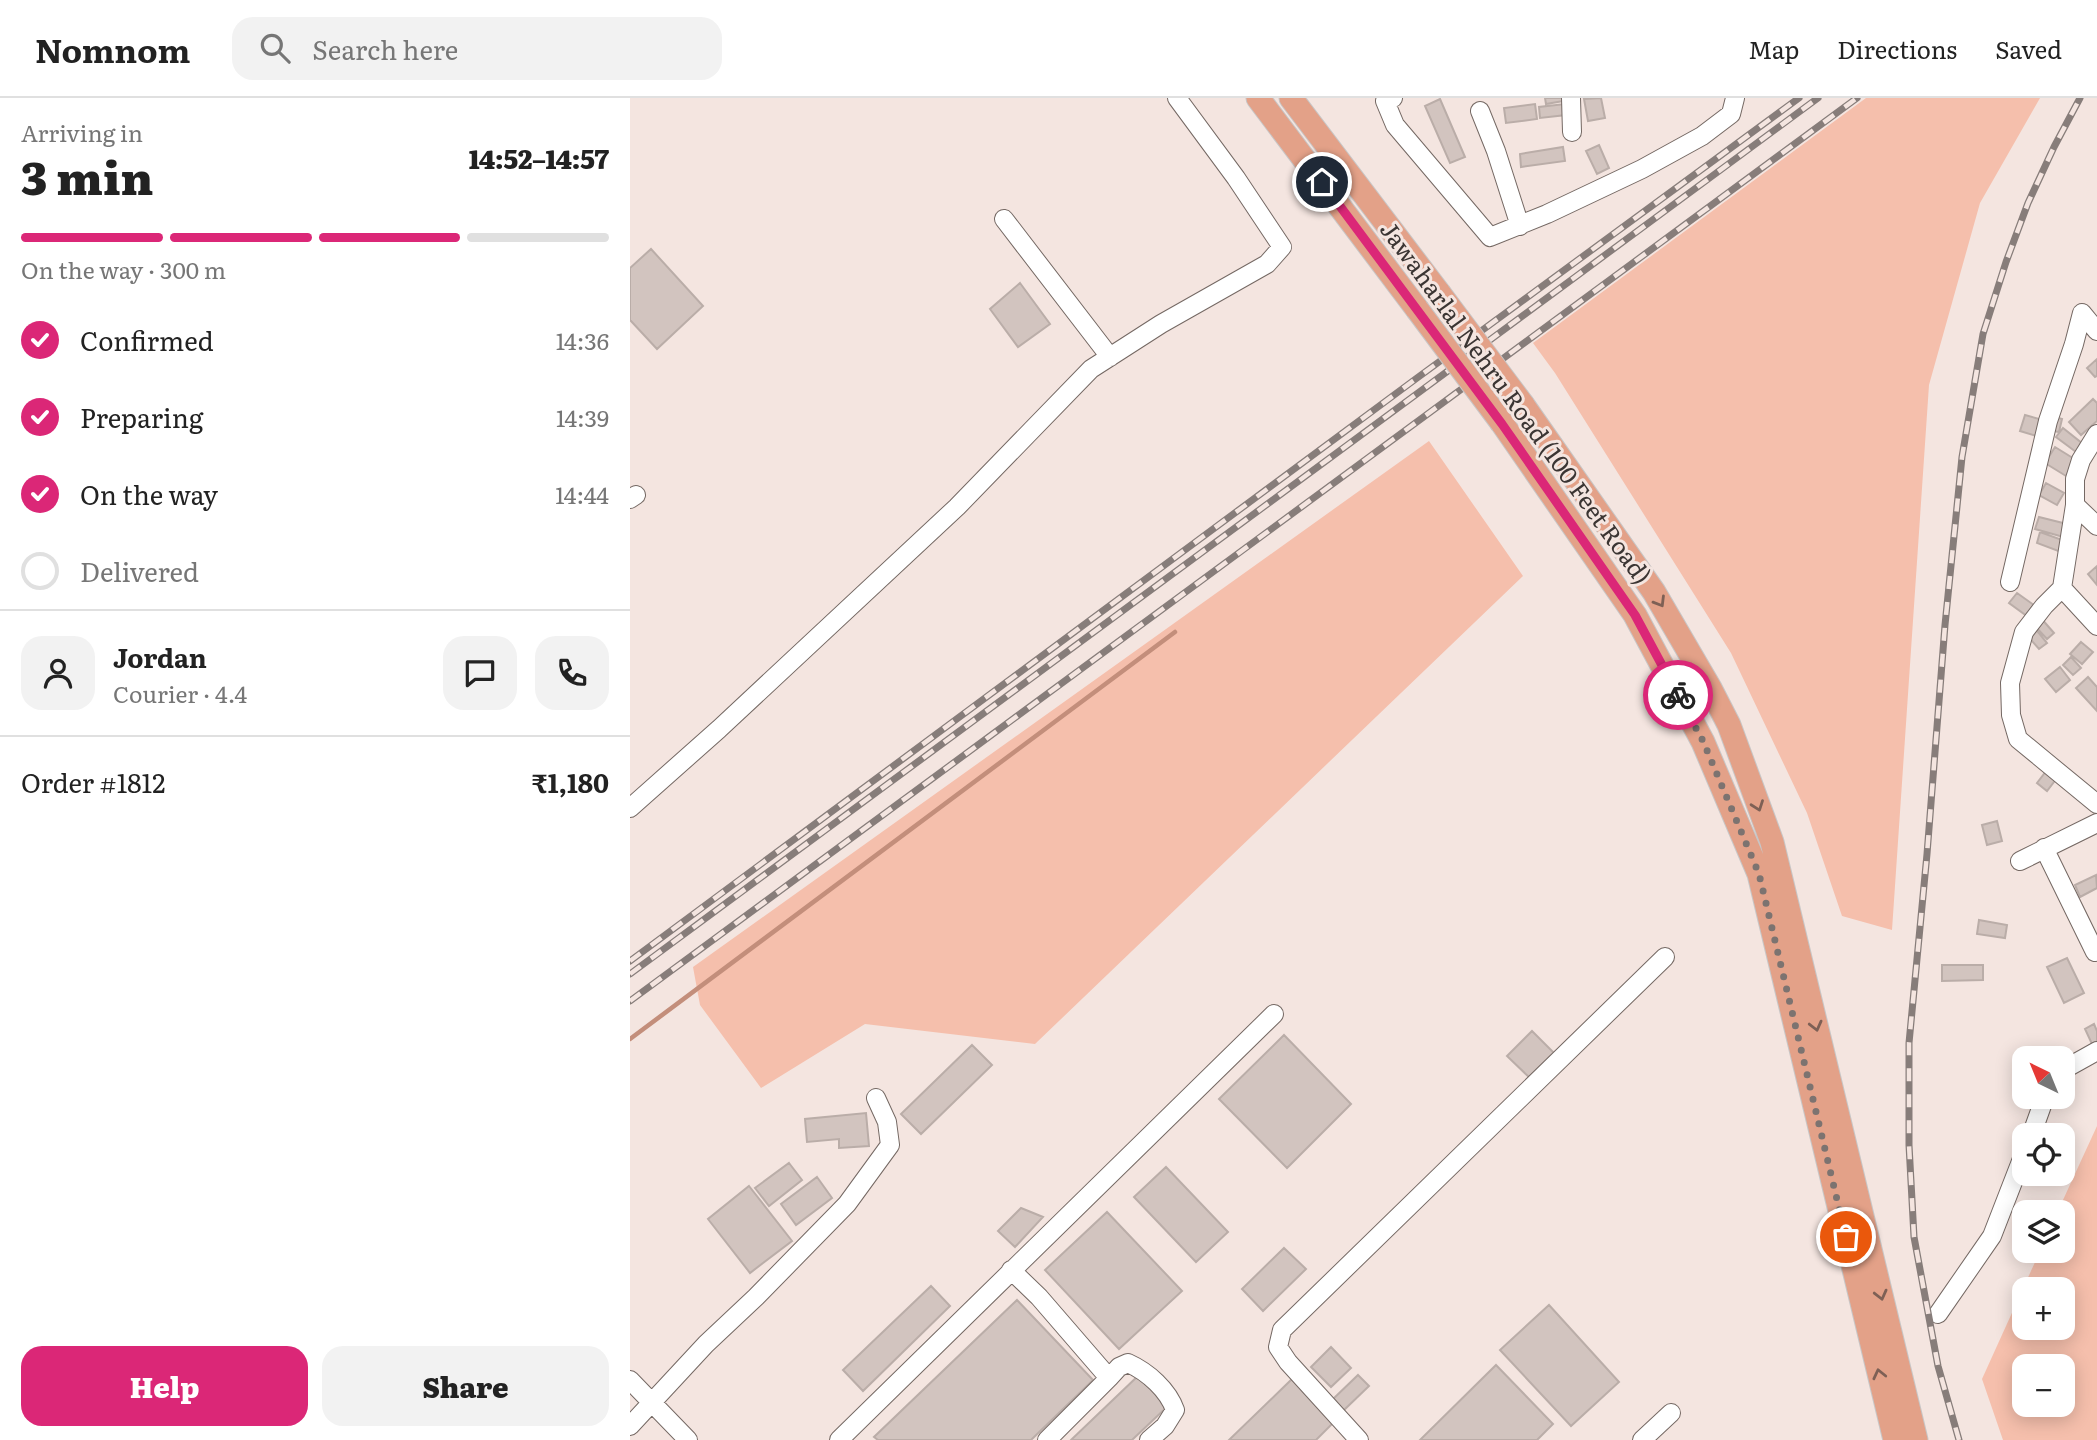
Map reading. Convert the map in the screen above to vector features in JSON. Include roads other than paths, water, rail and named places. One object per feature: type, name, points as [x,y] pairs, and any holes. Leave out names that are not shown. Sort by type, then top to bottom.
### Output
[{"type":"main road","name":"Jawaharlal Nehru Road (100 Feet Road)","points":[[1258,98],[1502,424],[1635,615],[1703,741],[1759,874],[1895,1440]]},
{"type":"main road","name":"Jawaharlal Nehru Road (100 Feet Road)","points":[[1291,98],[1522,405],[1654,592],[1729,725],[1772,842],[1916,1440]]},
{"type":"street","points":[[630,808],[719,729],[957,507],[1091,369],[1161,324],[1267,264],[1282,247],[1236,178],[1177,98]]},
{"type":"street","points":[[1393,98],[1385,101],[1395,125],[1490,237],[1520,226],[1642,169],[1702,136],[1731,114],[1735,98]]},
{"type":"street","points":[[1571,98],[1572,132]]},
{"type":"street","points":[[1480,111],[1520,226]]},
{"type":"street","points":[[1004,219],[1110,356]]},
{"type":"street","points":[[2010,582],[2048,421],[2082,313],[2097,331]]},
{"type":"street","points":[[2097,434],[2081,460],[2075,479],[2075,505],[2062,588],[2024,632],[2010,682],[2011,715],[2018,739],[2097,804]]},
{"type":"street","points":[[2075,505],[2097,526]]},
{"type":"street","points":[[2062,588],[2097,626]]},
{"type":"street","points":[[2020,861],[2096,827]]},
{"type":"street","points":[[2044,848],[2095,952]]},
{"type":"street","points":[[1359,1440],[1288,1362],[1278,1347],[1282,1330],[1665,957]]},
{"type":"street","points":[[839,1440],[1274,1014]]},
{"type":"street","points":[[2076,1063],[2097,1051]]},
{"type":"street","points":[[630,1426],[706,1344],[847,1204],[890,1145],[887,1122],[876,1098]]},
{"type":"street","points":[[1938,1314],[1992,1236],[2012,1184]]},
{"type":"street","points":[[1011,1270],[1039,1297],[1109,1378]]},
{"type":"street","points":[[1047,1440],[1119,1367],[1128,1363],[1139,1368],[1170,1396],[1175,1410],[1165,1426],[1149,1440]]},
{"type":"street","points":[[630,1380],[688,1440]]},
{"type":"street","points":[[1642,1440],[1671,1413]]},
{"type":"waterway","points":[[630,1039],[1175,632]]},
{"type":"railway","points":[[630,961],[1799,98]]},
{"type":"railway","points":[[630,974],[1818,98]]},
{"type":"railway","points":[[630,1001],[1857,98]]},
{"type":"railway","points":[[1959,1440],[1938,1366],[1914,1237],[1909,1145],[1909,1043],[1945,625],[1962,457],[1983,334],[2028,203],[2080,98]]}]
